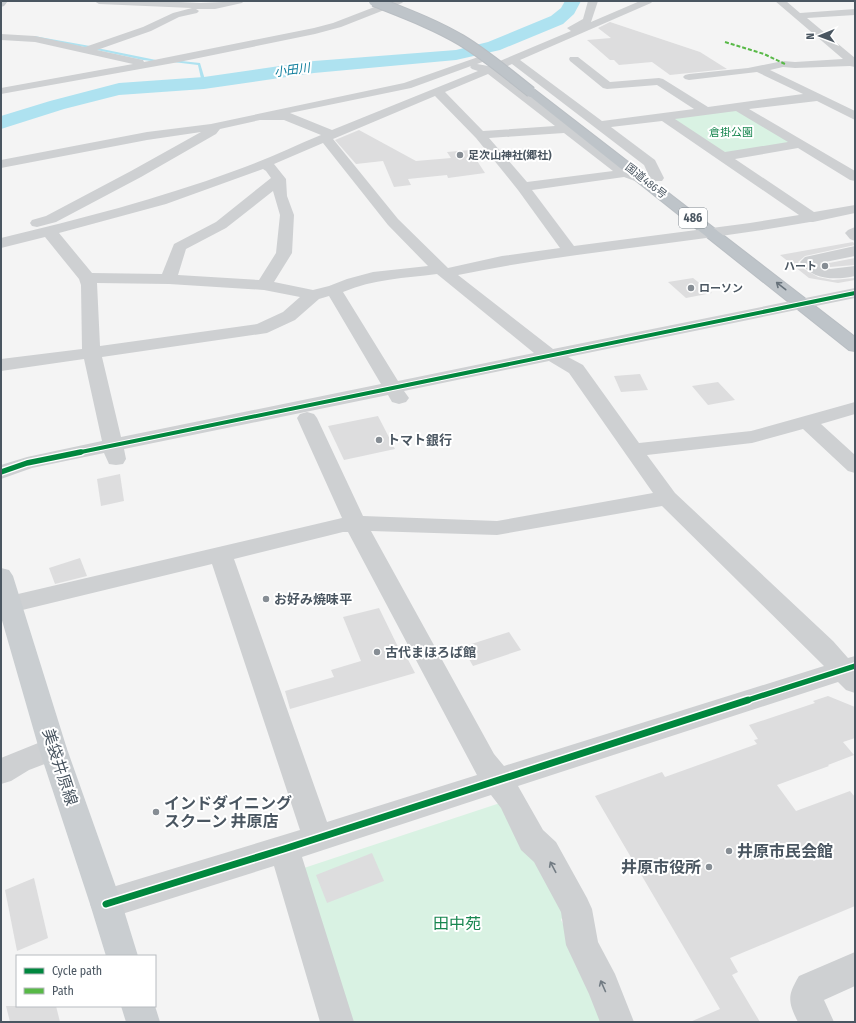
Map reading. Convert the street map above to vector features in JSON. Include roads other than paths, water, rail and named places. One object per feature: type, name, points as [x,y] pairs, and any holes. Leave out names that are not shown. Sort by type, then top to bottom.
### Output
[{"type":"highway","name":"国道486号","points":[[375,4],[429,24],[462,41],[536,91],[652,179],[726,231],[815,306],[855,346]]},
{"type":"highway","name":"国道486号","points":[[652,179],[711,232],[815,306],[855,329]]},
{"type":"main road","name":"美袋井原線","points":[[1,576],[53,749],[106,904],[122,955]]},
{"type":"main road","points":[[138,1007],[142,1022]]},
{"type":"street","points":[[99,1],[127,4],[215,6]]},
{"type":"street","points":[[85,50],[147,29],[176,15],[238,1]]},
{"type":"street","points":[[1,91],[179,59],[315,31],[375,4],[399,1]]},
{"type":"street","points":[[1,164],[147,136],[216,126],[407,86],[462,65],[536,42],[585,22],[593,1]]},
{"type":"street","points":[[1,243],[87,222],[161,201],[240,174],[489,70],[648,1]]},
{"type":"street","points":[[780,1],[854,63]]},
{"type":"street","points":[[798,16],[828,14],[836,15],[855,12]]},
{"type":"street","points":[[1,37],[35,39],[152,64]]},
{"type":"street","points":[[529,52],[526,49],[536,42]]},
{"type":"street","points":[[512,59],[650,163],[652,179],[625,173],[523,186]]},
{"type":"street","points":[[574,59],[607,86],[659,81],[706,111]]},
{"type":"street","points":[[689,78],[743,72],[782,64],[854,63]]},
{"type":"street","points":[[462,65],[489,70],[625,173]]},
{"type":"street","points":[[759,69],[819,97],[855,116]]},
{"type":"street","points":[[438,91],[480,135],[523,186],[570,251]]},
{"type":"street","points":[[599,124],[664,117],[808,97],[819,97]]},
{"type":"street","points":[[738,107],[855,177]]},
{"type":"street","points":[[260,116],[286,116],[329,136],[393,222],[442,271],[541,350],[576,369],[667,498],[851,673]]},
{"type":"street","points":[[664,117],[812,218]]},
{"type":"street","points":[[19,228],[51,219],[136,174],[212,131],[216,126]]},
{"type":"street","points":[[480,135],[568,129]]},
{"type":"street","points":[[722,157],[801,144]]},
{"type":"street","points":[[263,164],[271,168],[279,179],[280,196],[288,215],[284,253],[264,285]]},
{"type":"street","points":[[169,279],[180,247],[221,225],[279,179]]},
{"type":"street","points":[[86,278],[169,279],[264,285],[313,295],[334,290],[353,282],[373,277],[442,271],[570,251],[726,231],[812,218],[855,209]]},
{"type":"street","points":[[49,231],[86,278],[90,293],[92,353],[114,452]]},
{"type":"street","points":[[855,232],[853,233],[855,236]]},
{"type":"street","points":[[855,252],[811,260],[808,262],[823,273],[834,275],[855,271]]},
{"type":"street","points":[[334,290],[396,393]]},
{"type":"street","points":[[815,306],[855,293]]},
{"type":"street","points":[[1,365],[261,329],[289,316],[313,295]]},
{"type":"street","points":[[1,480],[35,476],[114,452],[557,359],[815,306],[855,302]]},
{"type":"street","points":[[1,472],[21,465],[114,452],[306,418],[396,393]]},
{"type":"street","points":[[633,450],[740,439],[855,408]]},
{"type":"street","points":[[306,418],[355,523],[484,762],[511,799],[532,840],[545,852],[576,909],[582,945],[604,986],[617,1022]]},
{"type":"street","points":[[807,422],[855,466]]},
{"type":"street","points":[[10,604],[355,523],[497,528],[667,498]]},
{"type":"street","points":[[221,555],[318,839]]},
{"type":"street","points":[[106,904],[284,850],[497,781],[851,673]]},
{"type":"street","points":[[1,772],[19,762],[53,749]]},
{"type":"street","points":[[284,850],[337,1022]]},
{"type":"street","points":[[817,1022],[808,1005],[806,996],[811,988],[855,969]]},
{"type":"waterway","name":"小田川","points":[[1,123],[57,105],[119,89],[204,83],[314,67],[456,55],[494,46],[557,20],[568,11],[573,1]]},
{"type":"waterway","points":[[34,37],[90,47]]},
{"type":"waterway","points":[[98,49],[143,59],[160,61]]},
{"type":"waterway","points":[[173,61],[199,64],[204,83]]},
{"type":"place","name":"足次山神社(郷社)","points":[[460,155]]},
{"type":"place","name":"ハート","points":[[825,266]]},
{"type":"place","name":"ローソン","points":[[691,288]]},
{"type":"place","name":"トマト銀行","points":[[379,440]]},
{"type":"place","name":"お好み焼味平","points":[[266,599]]},
{"type":"place","name":"古代まほろば館","points":[[377,652]]},
{"type":"place","name":"インドダイニング スクーン 井原店","points":[[156,812]]},
{"type":"place","name":"井原市民会館","points":[[729,851]]},
{"type":"place","name":"井原市役所","points":[[709,867]]},
{"type":"park label","name":"倉掛公園","points":[[731,132]]},
{"type":"park label","name":"田中苑","points":[[457,923]]}]
